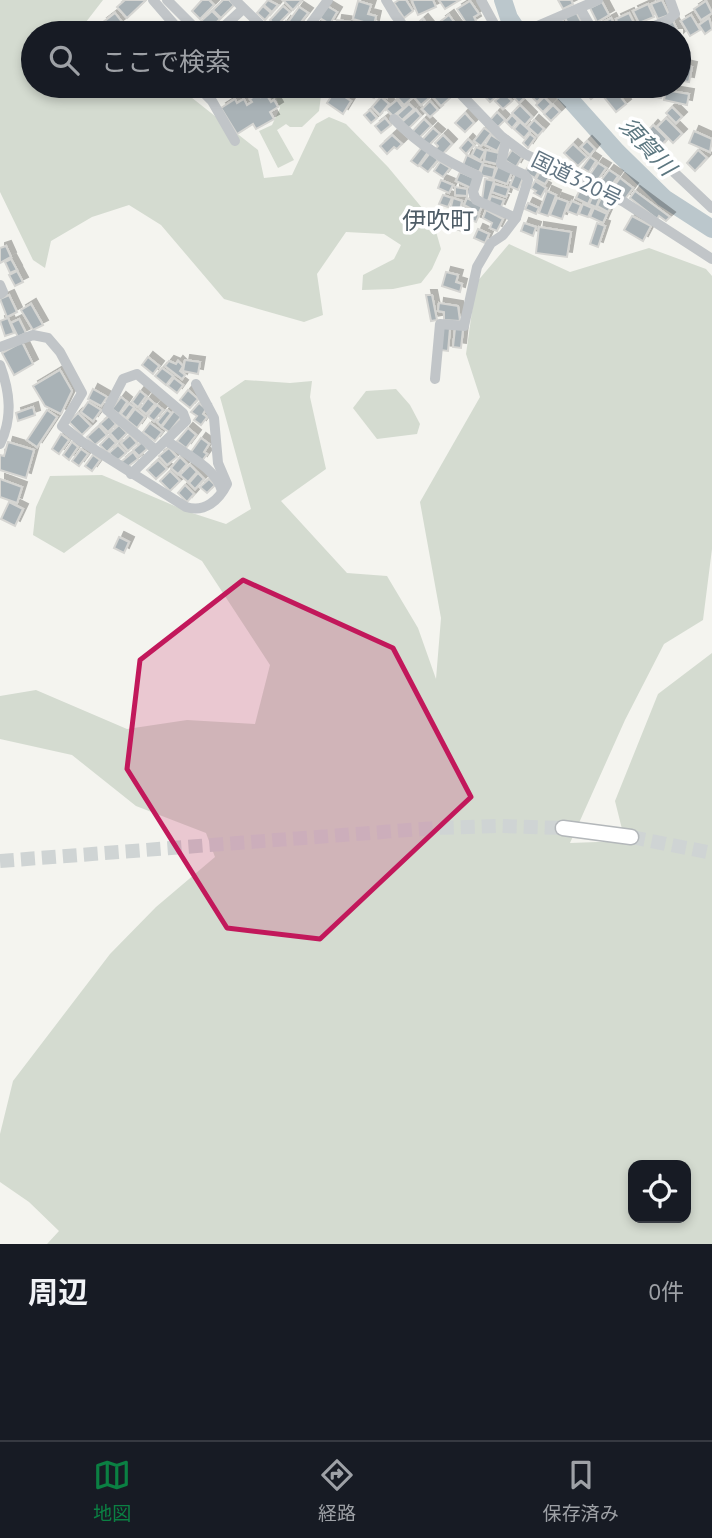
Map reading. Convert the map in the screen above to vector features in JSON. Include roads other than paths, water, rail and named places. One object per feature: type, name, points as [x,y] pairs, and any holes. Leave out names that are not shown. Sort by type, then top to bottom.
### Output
[{"type":"highway","points":[[563,828],[632,837]]},
{"type":"street","points":[[153,0],[171,21]]},
{"type":"street","points":[[167,0],[188,21]]},
{"type":"street","points":[[235,0],[256,21]]},
{"type":"street","points":[[313,21],[328,0]]},
{"type":"street","points":[[386,0],[400,21]]},
{"type":"street","points":[[481,0],[492,21]]},
{"type":"street","points":[[550,21],[598,0]]},
{"type":"street","points":[[666,21],[675,14],[670,0]]},
{"type":"street","points":[[580,8],[587,21]]},
{"type":"street","points":[[230,21],[243,9]]},
{"type":"street","points":[[208,98],[235,141]]},
{"type":"street","name":"国道320号","points":[[466,98],[506,140],[525,154],[624,202],[712,259]]},
{"type":"street","points":[[394,119],[414,140],[446,161],[478,176],[473,192],[476,200],[516,218]]},
{"type":"street","points":[[435,379],[440,324],[464,326],[477,267],[491,243],[503,235],[516,218],[528,180],[525,175],[501,164],[506,140]]},
{"type":"street","points":[[643,143],[712,208]]},
{"type":"street","points":[[0,285],[3,292],[0,293]]},
{"type":"street","points":[[0,347],[33,335],[48,338],[60,352],[82,393],[62,426],[131,474],[186,507],[196,510],[204,508],[223,493],[227,484],[218,463],[214,418],[197,384]]},
{"type":"street","points":[[0,365],[9,404],[7,431],[0,444]]},
{"type":"street","points":[[131,474],[167,441],[186,421],[183,413],[137,374],[123,379],[107,411],[156,450]]},
{"type":"street","points":[[167,441],[212,472],[223,493]]},
{"type":"waterway","name":"須賀川","points":[[503,0],[511,21]]},
{"type":"waterway","name":"須賀川","points":[[569,98],[617,152],[664,198],[712,229]]},
{"type":"tunnel","points":[[0,861],[435,828],[563,828]]},
{"type":"tunnel","points":[[631,837],[712,853]]},
{"type":"district","name":"伊吹町","points":[[438,220]]}]
